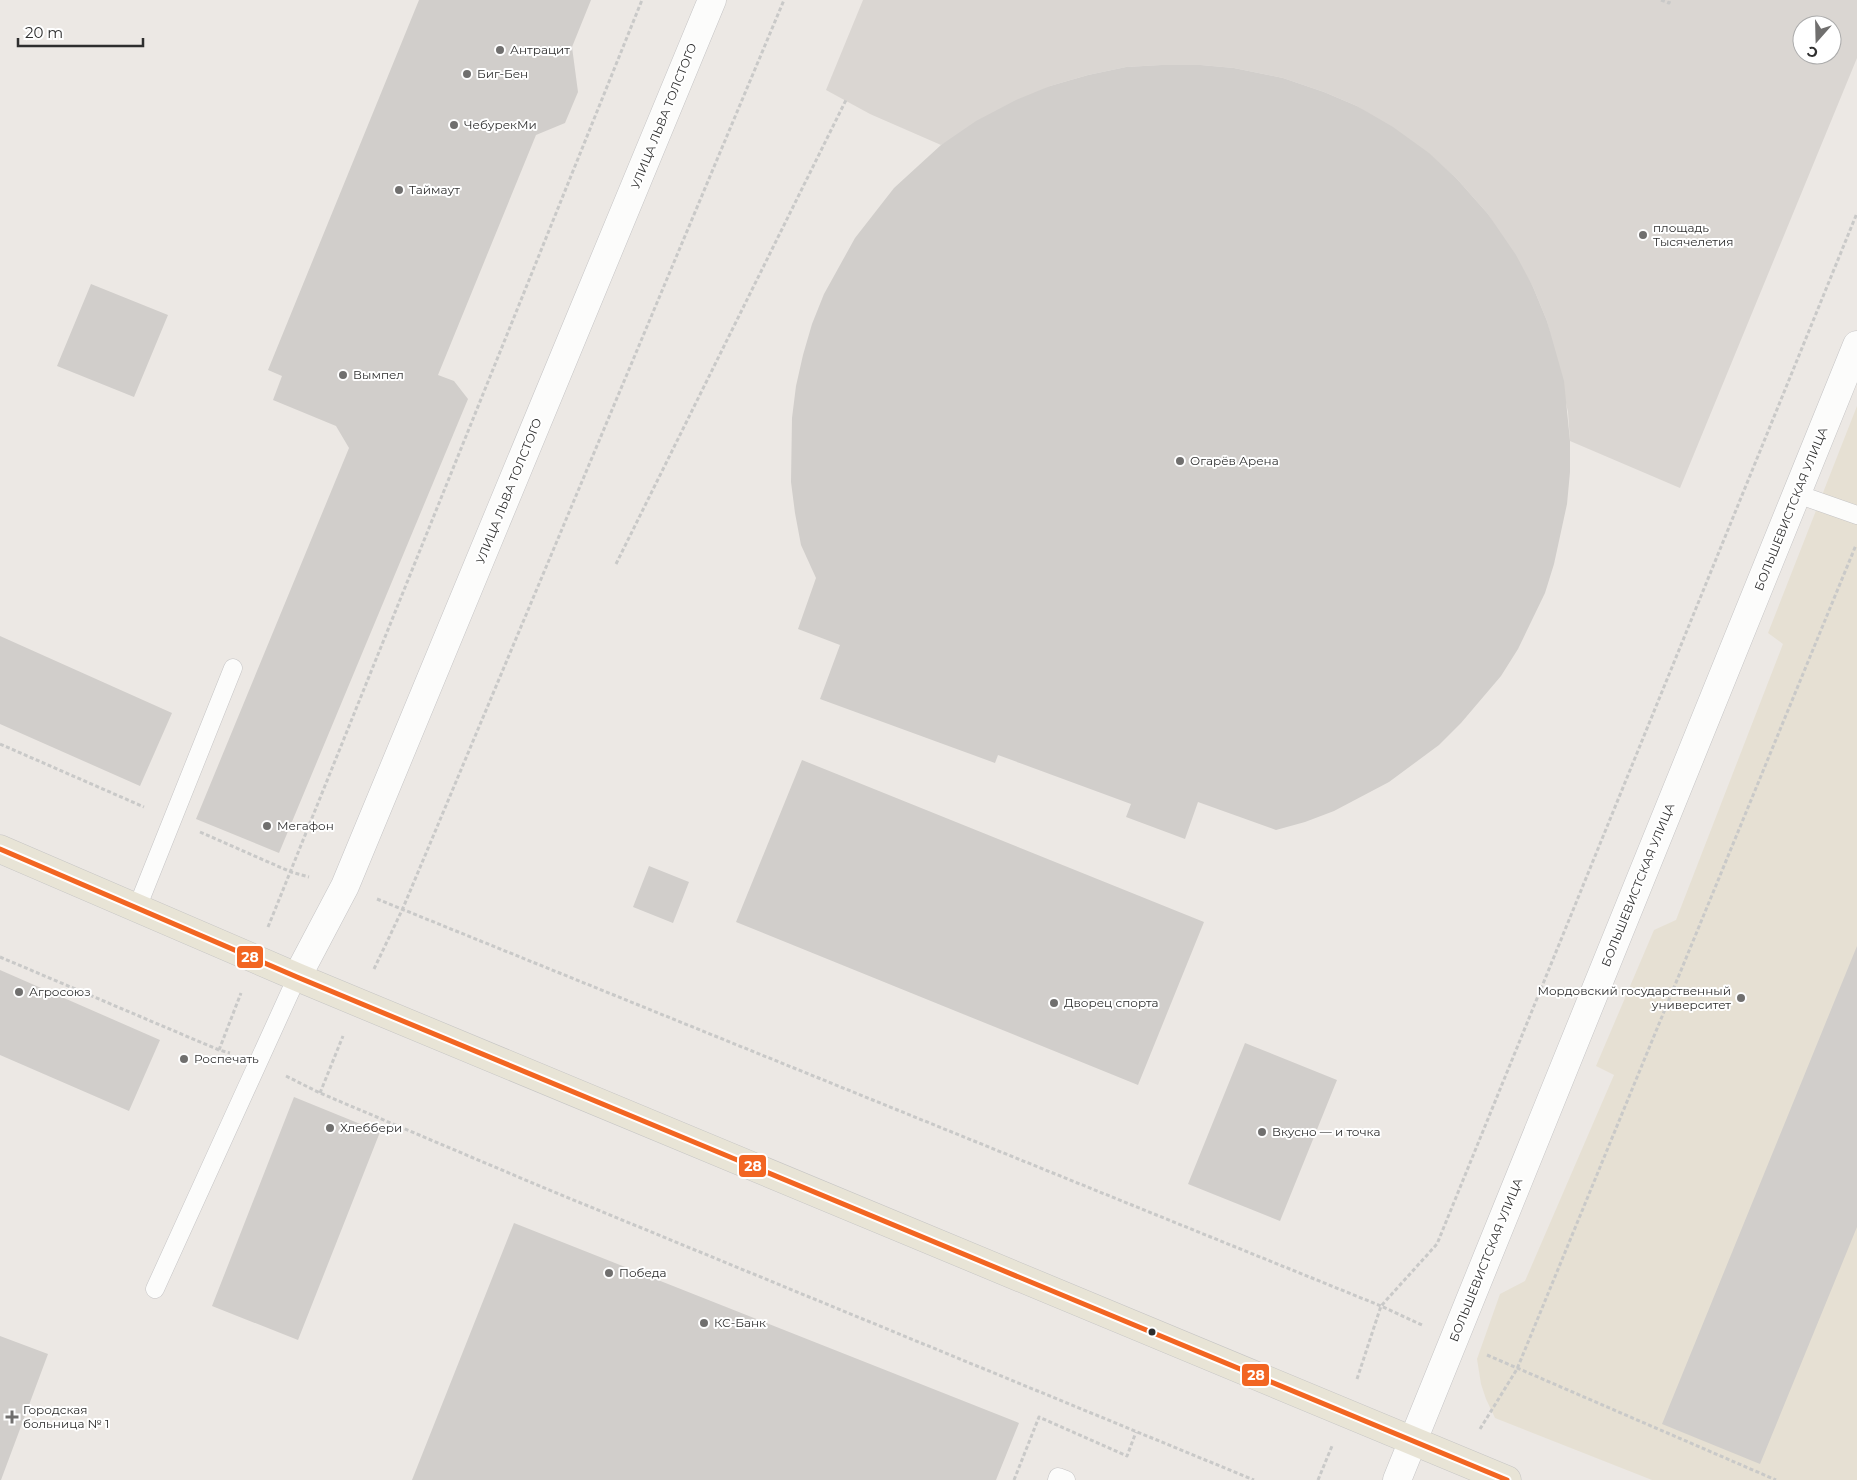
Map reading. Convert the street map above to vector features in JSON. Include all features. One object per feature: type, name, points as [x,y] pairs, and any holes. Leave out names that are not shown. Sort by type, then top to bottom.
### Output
[{"type":"main road","points":[[0,849],[297,977],[1507,1480]]},
{"type":"street","name":"УЛИЦА ЛЬВА ТОЛСТОГО","points":[[297,977],[345,886],[712,0]]},
{"type":"street","name":"БОЛЬШЕВИСТСКАЯ УЛИЦА","points":[[1397,1480],[1857,345]]},
{"type":"lane","points":[[1797,494],[1857,515]]},
{"type":"lane","points":[[137,908],[233,668]]},
{"type":"lane","points":[[155,1289],[297,977]]},
{"type":"lane","points":[[1057,1480],[1058,1477],[1066,1480]]},
{"type":"path","points":[[219,1050],[254,958],[291,872],[642,0]]},
{"type":"path","points":[[320,1093],[358,1002],[403,908],[784,0]]},
{"type":"path","points":[[1661,0],[1669,3],[1670,0]]},
{"type":"path","points":[[616,564],[846,100]]},
{"type":"path","points":[[1318,1480],[1346,1413],[1380,1306],[1437,1244],[1857,213]]},
{"type":"path","points":[[1461,1461],[1516,1369],[1857,542]]},
{"type":"path","points":[[0,744],[291,872],[345,886],[403,908],[1380,1306],[1419,1324]]},
{"type":"path","points":[[0,957],[219,1050],[258,1061],[320,1093],[542,1187],[1254,1480]]},
{"type":"path","points":[[1479,1352],[1776,1480]]},
{"type":"path","points":[[1014,1480],[1039,1417],[1127,1456],[1136,1432]]},
{"type":"shaded area","name":"площадь Тысячелетия","points":[[863,0],[1857,0],[1857,58],[1680,488],[1570,441],[1568,412],[1547,321],[1533,287],[1488,214],[1457,179],[1428,153],[1357,106],[1283,78],[1234,68],[1201,65],[1161,65],[1126,67],[1050,86],[941,145],[870,114],[826,90]]},
{"type":"shaded area","name":"Мордовский государственный университет","points":[[1857,406],[1857,1480],[1652,1480],[1495,1418],[1481,1384],[1477,1359],[1500,1294],[1525,1281],[1614,1075],[1596,1066],[1654,930],[1676,920],[1783,644],[1768,633]]},
{"type":"building","points":[[419,0],[591,0],[572,47],[578,92],[565,123],[536,135],[438,375],[454,381],[468,399],[279,853],[196,819],[349,448],[336,426],[273,400],[282,376],[268,370]]},
{"type":"building","name":"Огарёв Арена","points":[[1201,65],[1234,68],[1283,78],[1357,106],[1393,127],[1429,153],[1457,179],[1488,214],[1516,255],[1533,287],[1547,321],[1564,381],[1570,441],[1567,504],[1554,564],[1545,593],[1518,649],[1501,676],[1461,723],[1439,745],[1389,782],[1334,811],[1276,830],[1198,802],[1185,839],[1126,817],[1131,804],[998,755],[995,763],[820,699],[840,645],[798,629],[816,578],[801,545],[791,482],[792,418],[796,386],[812,324],[824,294],[855,238],[894,188],[941,145],[976,121],[1016,100],[1050,86],[1088,75],[1126,67]]},
{"type":"building","points":[[91,284],[168,315],[134,397],[57,366]]},
{"type":"building","points":[[0,636],[172,713],[140,786],[0,724]]},
{"type":"building","name":"Дворец cпорта","points":[[802,760],[1204,922],[1138,1085],[736,922]]},
{"type":"building","points":[[649,866],[689,882],[673,923],[633,907]]},
{"type":"building","points":[[1857,946],[1857,1227],[1760,1464],[1662,1424]]},
{"type":"building","points":[[0,970],[160,1040],[129,1111],[0,1055]]},
{"type":"building","name":"Вкусно — и точка","points":[[1245,1043],[1337,1080],[1280,1221],[1188,1184]]},
{"type":"building","points":[[294,1097],[380,1132],[298,1340],[212,1306]]},
{"type":"building","points":[[514,1223],[1019,1423],[996,1480],[412,1480]]},
{"type":"building","name":"Городская больница № 1","points":[[0,1336],[48,1354],[1,1480],[0,1480]]},
{"type":"transit line","name":"28","points":[[0,849],[297,977],[1507,1480]]},
{"type":"place","name":"Антрацит","points":[[500,50]]},
{"type":"place","name":"Биг-Бен","points":[[467,74]]},
{"type":"place","name":"ЧебурекМи","points":[[454,125]]},
{"type":"place","name":"Таймаут","points":[[399,190]]},
{"type":"place","name":"площадь Тысячелетия","points":[[1643,235]]},
{"type":"place","name":"Вымпел","points":[[343,375]]},
{"type":"place","name":"Огарёв Арена","points":[[1180,461]]},
{"type":"place","name":"Мегафон","points":[[267,826]]},
{"type":"place","name":"Агросоюз","points":[[19,992]]},
{"type":"place","name":"Мордовский государственный университет","points":[[1741,998]]},
{"type":"place","name":"Дворец cпорта","points":[[1054,1003]]},
{"type":"place","name":"Роспечать","points":[[184,1059]]},
{"type":"place","name":"Хлеббери","points":[[330,1128]]},
{"type":"place","name":"Вкусно — и точка","points":[[1262,1132]]},
{"type":"place","name":"Победа","points":[[609,1273]]},
{"type":"place","name":"КС-Банк","points":[[704,1323]]},
{"type":"place","name":"Городская больница № 1","points":[[12,1417]]}]
